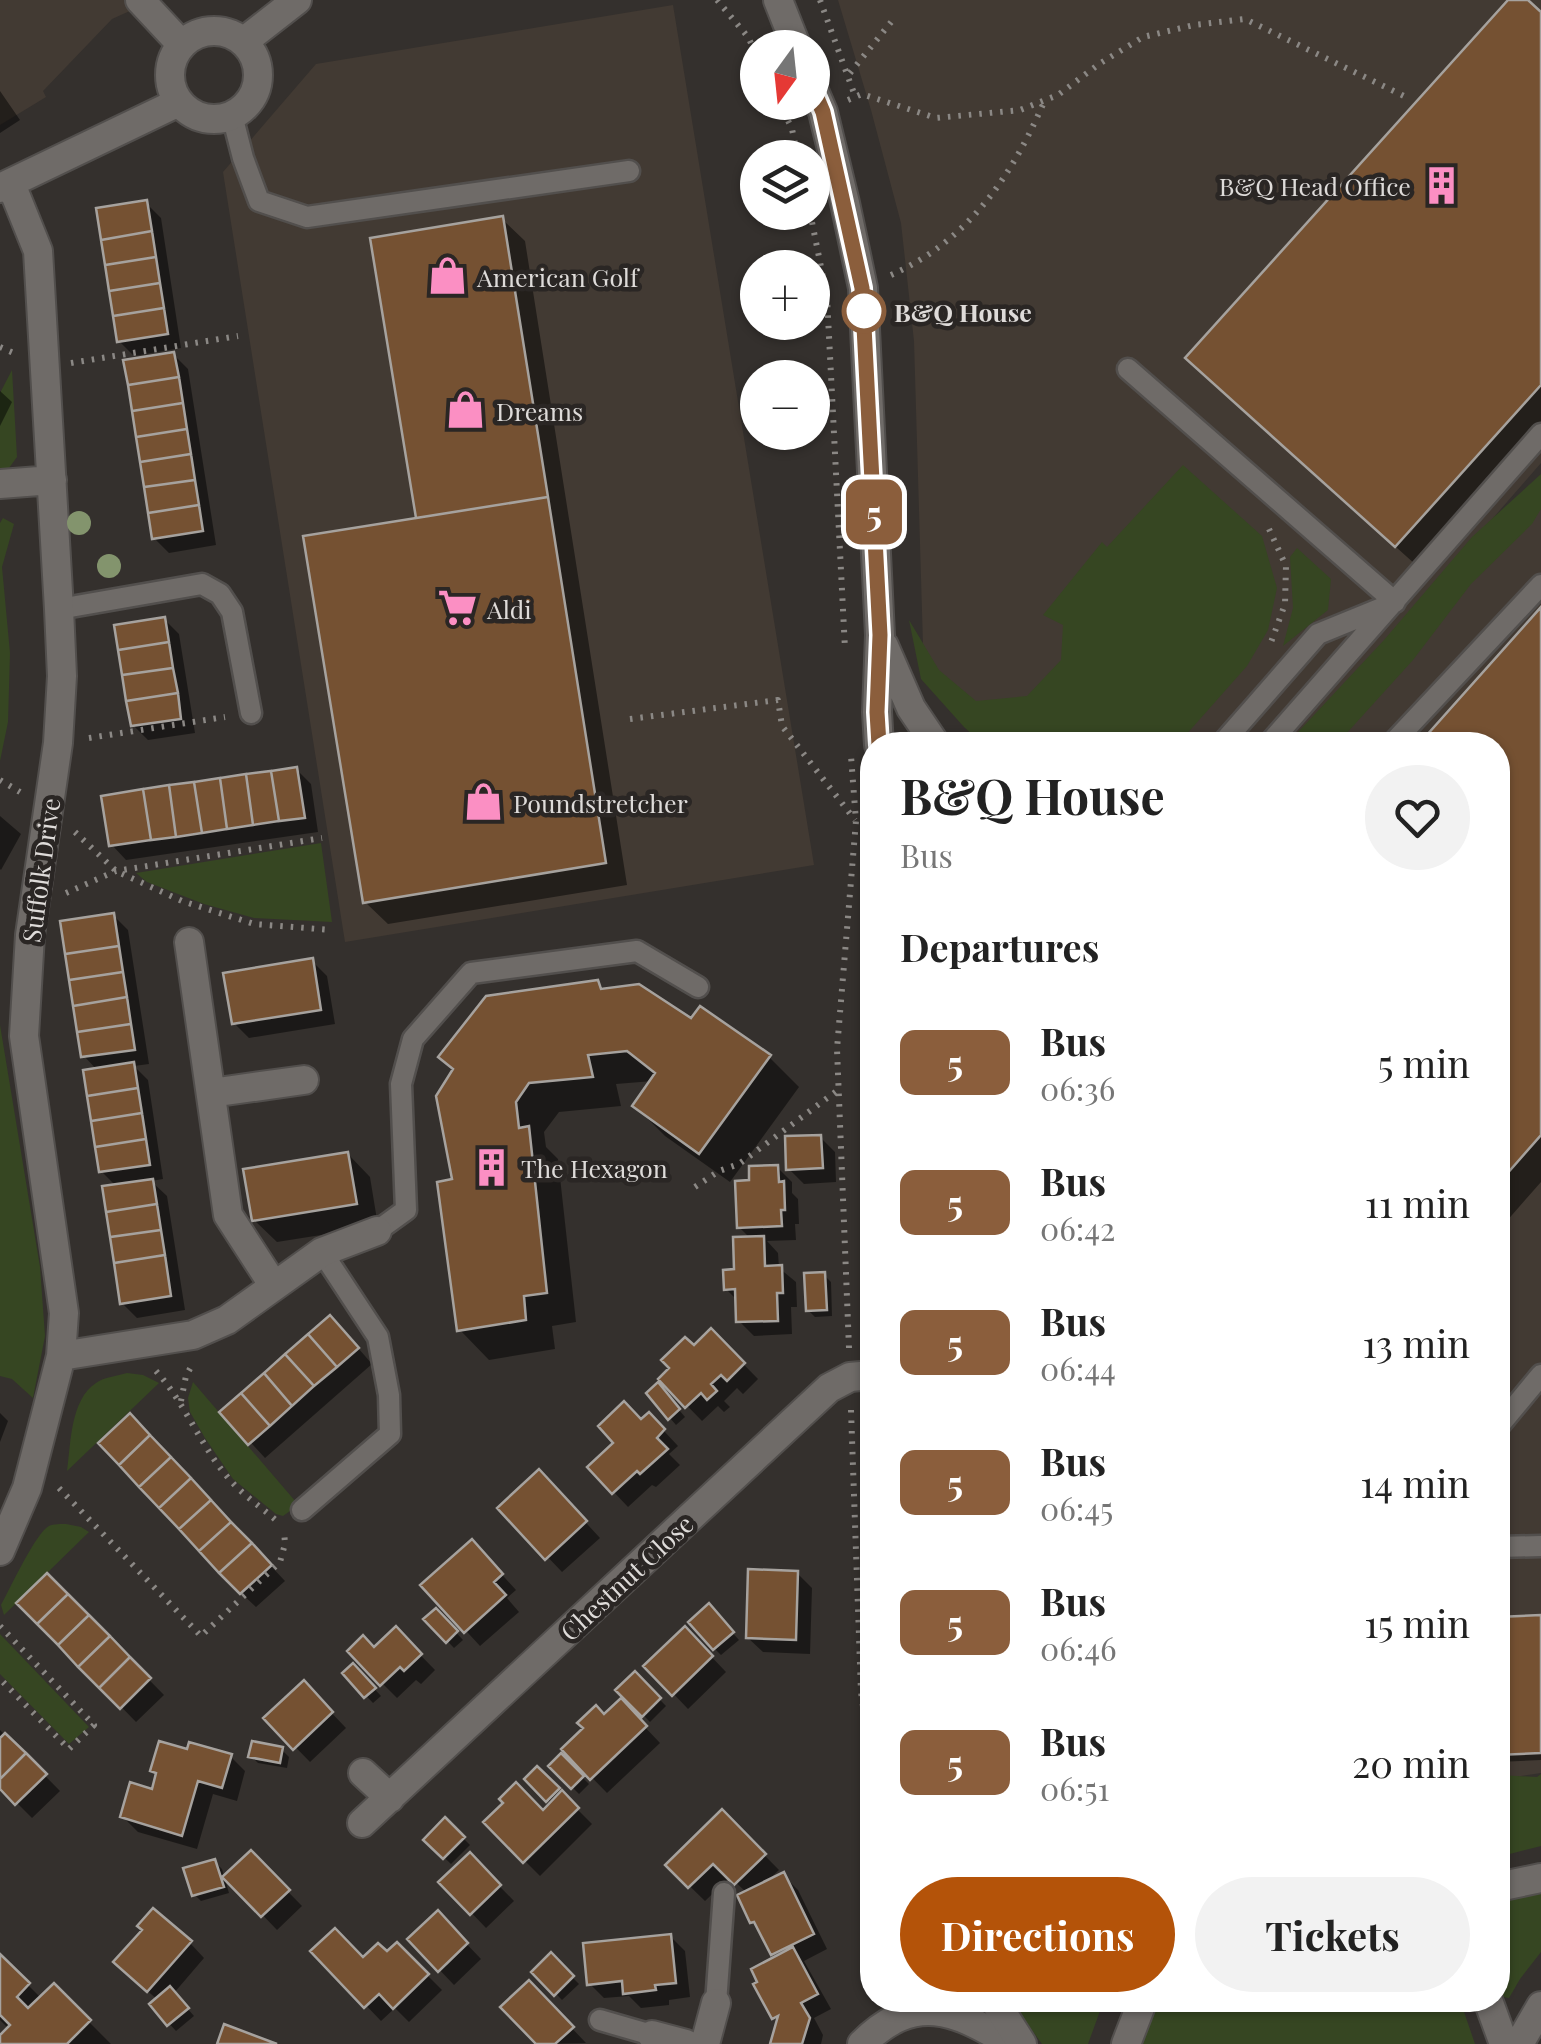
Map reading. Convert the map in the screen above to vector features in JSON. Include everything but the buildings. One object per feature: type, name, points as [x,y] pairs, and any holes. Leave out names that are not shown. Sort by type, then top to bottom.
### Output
[{"type":"street","points":[[140,0],[182,45]]},
{"type":"street","points":[[243,42],[298,0]]},
{"type":"street","points":[[778,0],[790,30]]},
{"type":"street","points":[[205,32],[232,35],[243,42],[258,67],[258,82],[244,107],[218,119],[203,118],[179,102],[170,73],[182,45],[205,32]]},
{"type":"street","points":[[6,186],[179,102]]},
{"type":"street","points":[[825,120],[862,288],[880,635],[879,732]]},
{"type":"street","name":"Suffolk Drive","points":[[0,1551],[28,1488],[62,1356],[64,1313],[24,1036],[28,952],[58,743],[62,676],[59,609],[38,251],[6,186]]},
{"type":"street","points":[[0,484],[52,480]]},
{"type":"street","points":[[880,635],[911,708],[927,732]]},
{"type":"street","points":[[189,942],[228,1215],[274,1286]]},
{"type":"street","points":[[212,1093],[304,1080]]},
{"type":"street","points":[[62,1356],[192,1335],[226,1320],[322,1252],[376,1231]]},
{"type":"street","name":"Chestnut Close","points":[[362,1823],[829,1388],[860,1376]]},
{"type":"street","points":[[363,1773],[390,1798]]},
{"type":"street","points":[[1510,1884],[1541,1878]]},
{"type":"street","points":[[705,2044],[716,2003]]},
{"type":"street","points":[[1519,2044],[1541,2006]]},
{"type":"street","points":[[862,2044],[897,2016],[914,2012]]},
{"type":"street","points":[[933,2012],[984,2026],[1011,2044]]},
{"type":"street","points":[[1002,2012],[1022,2044]]},
{"type":"street","points":[[1126,2044],[1138,2012]]},
{"type":"street","points":[[1492,2012],[1504,2044]]},
{"type":"street","points":[[652,2034],[686,2044]]},
{"type":"lane","points":[[232,115],[259,201],[307,217],[629,171]]},
{"type":"lane","points":[[1128,369],[1395,602]]},
{"type":"lane","points":[[1280,732],[1541,434]]},
{"type":"lane","points":[[59,609],[202,584],[220,594],[232,612],[251,714]]},
{"type":"lane","points":[[1403,732],[1541,585]]},
{"type":"lane","points":[[1232,732],[1318,634],[1395,602]]},
{"type":"lane","points":[[376,1231],[406,1210],[402,1084],[413,1038],[471,973],[637,950],[698,987]]},
{"type":"lane","points":[[302,1510],[390,1434],[389,1396],[378,1337],[322,1252]]},
{"type":"lane","points":[[1510,1412],[1541,1375]]},
{"type":"lane","points":[[1510,1547],[1541,1546]]},
{"type":"lane","points":[[716,2003],[724,1893]]},
{"type":"lane","points":[[600,2020],[652,2034]]},
{"type":"path","points":[[717,0],[741,30]]},
{"type":"path","points":[[820,0],[855,96],[862,94],[936,118],[1020,110],[1058,95],[1143,37],[1244,19],[1406,96]]},
{"type":"path","points":[[849,74],[896,16]]},
{"type":"path","points":[[862,288],[932,252],[971,220],[1004,182],[1045,100]]},
{"type":"path","points":[[814,230],[828,297],[846,655]]},
{"type":"path","points":[[45,366],[238,336]]},
{"type":"path","points":[[1259,658],[1271,644],[1285,604],[1286,566],[1268,528]]},
{"type":"path","points":[[630,719],[778,700],[782,726],[856,821]]},
{"type":"path","points":[[58,743],[251,714]]},
{"type":"path","points":[[851,754],[856,821],[838,1050],[860,1363]]},
{"type":"path","points":[[50,808],[116,870],[182,902],[254,924],[332,930]]},
{"type":"path","points":[[34,912],[72,889],[116,870],[322,838]]},
{"type":"path","points":[[695,1187],[718,1171],[739,1164],[839,1089]]},
{"type":"path","points":[[34,1462],[202,1636],[280,1562],[286,1544],[284,1527],[231,1482],[174,1391],[133,1345]]},
{"type":"path","points":[[284,1527],[302,1510]]},
{"type":"path","points":[[0,1626],[94,1725],[69,1749],[0,1678]]},
{"type":"shaded area","points":[[0,0],[154,0],[112,19],[43,91],[46,97],[0,125]]},
{"type":"shaded area","points":[[838,0],[1541,0],[1541,463],[1306,732],[978,732],[924,679],[914,341],[901,223]]},
{"type":"shaded area","points":[[673,5],[740,414],[740,450],[746,450],[814,865],[345,942],[223,172],[316,64]]},
{"type":"shaded area","points":[[1541,498],[1541,1773],[1510,1778],[1510,732],[1331,732]]},
{"type":"green space","points":[[12,370],[17,457],[0,473],[0,393]]},
{"type":"green space","points":[[1183,465],[1262,536],[1277,588],[1268,630],[1247,666],[1189,732],[970,732],[921,679],[909,620],[939,670],[976,701],[1027,696],[1061,660],[1063,625],[1043,615],[1102,542],[1107,547]]},
{"type":"green space","points":[[1541,474],[1541,509],[1532,524],[1471,584],[1413,660],[1348,732],[1298,732],[1384,640],[1472,537]]},
{"type":"green space","points":[[3,518],[14,524],[2,567],[10,653],[8,722],[0,761],[0,523]]},
{"type":"green space","points":[[1297,548],[1331,579],[1328,610],[1283,646],[1293,608],[1290,557]]},
{"type":"green space","points":[[321,843],[332,922],[254,918],[204,904],[147,882],[136,873]]},
{"type":"green space","points":[[0,1025],[40,1267],[45,1336],[33,1398],[12,1379],[0,1376]]},
{"type":"green space","points":[[127,1373],[159,1383],[67,1471],[73,1423],[81,1400],[99,1381]]},
{"type":"green space","points":[[193,1382],[296,1502],[283,1516],[233,1479],[205,1438],[190,1412],[188,1398]]},
{"type":"green space","points":[[66,1524],[89,1532],[4,1615],[1,1605],[37,1539],[49,1526]]},
{"type":"green space","points":[[0,1634],[89,1727],[69,1744],[0,1674]]},
{"type":"green space","points":[[1541,1774],[1541,1846],[1510,1854],[1510,1776]]},
{"type":"green space","points":[[1541,1885],[1541,1952],[1510,1996],[1510,1894]]},
{"type":"green space","points":[[1019,2012],[1100,2012],[1088,2044],[1042,2044]]},
{"type":"green space","points":[[1148,2012],[1464,2012],[1475,2044],[1134,2044]]},
{"type":"bus line","name":"5","points":[[825,120],[862,288],[880,635],[878,732]]},
{"type":"place","name":"B&Q Head Office","points":[[1441,185]]},
{"type":"place","name":"American Golf","points":[[447,276]]},
{"type":"place","name":"B&Q House","points":[[864,311]]},
{"type":"place","name":"Dreams","points":[[466,410]]},
{"type":"place","name":"Aldi","points":[[457,608]]},
{"type":"place","name":"Poundstretcher","points":[[483,802]]},
{"type":"place","name":"The Hexagon","points":[[491,1167]]}]
